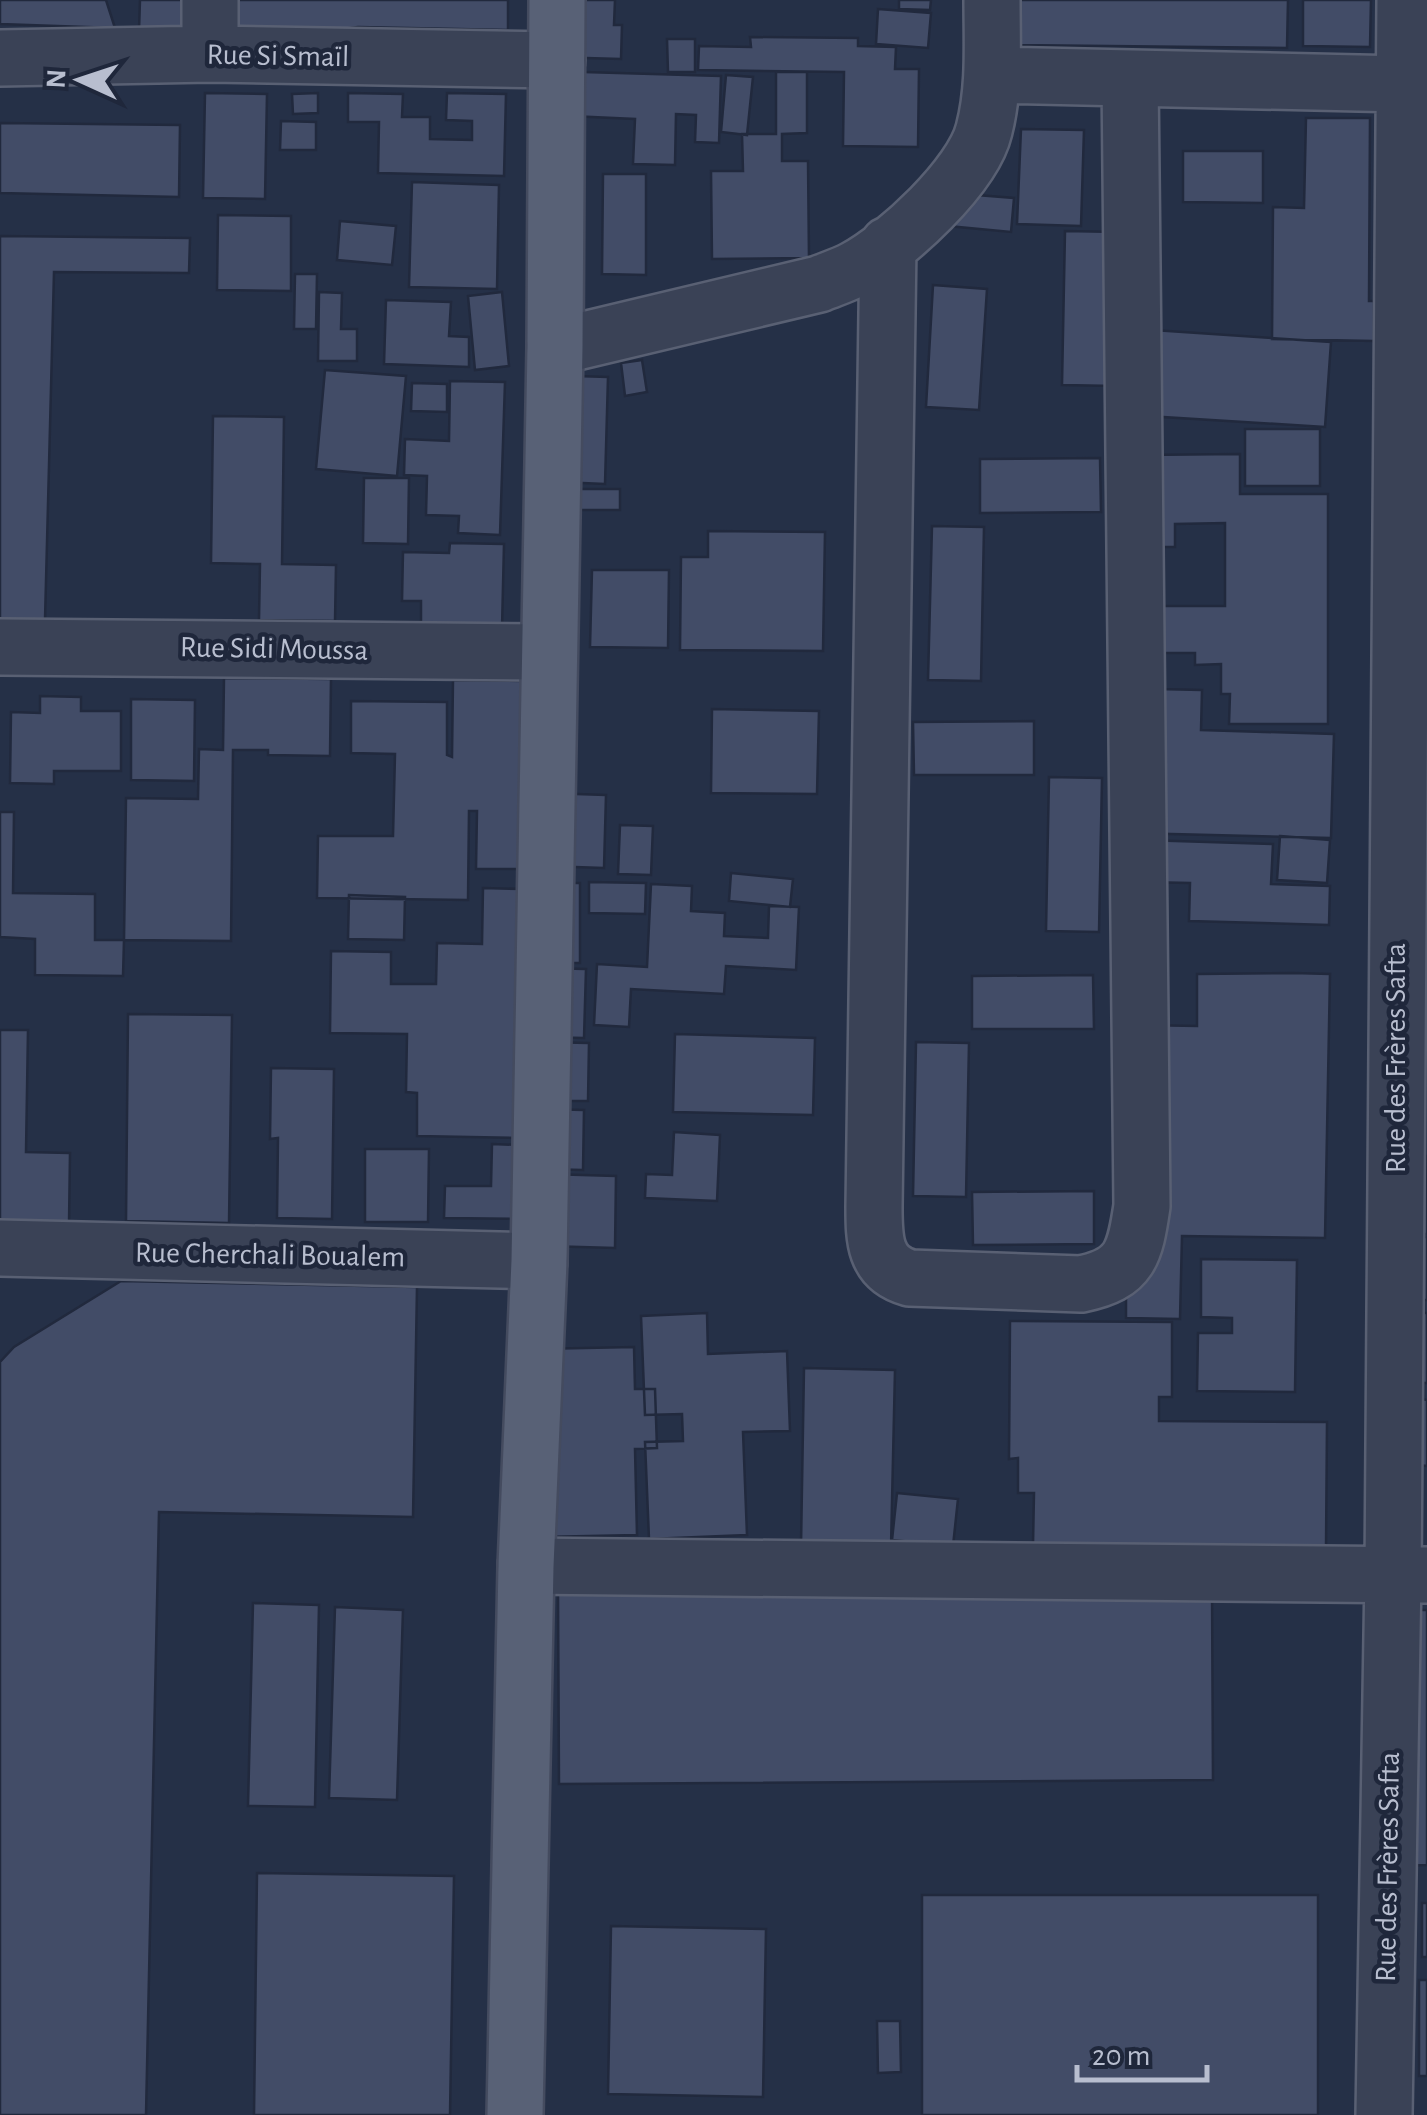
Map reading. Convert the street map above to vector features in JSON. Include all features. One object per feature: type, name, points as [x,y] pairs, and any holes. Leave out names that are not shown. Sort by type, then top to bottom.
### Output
[{"type":"main road","points":[[514,2115],[526,1566],[539,1261],[557,0]]},
{"type":"street","points":[[210,0],[210,54]]},
{"type":"street","points":[[555,347],[820,284],[856,268],[888,245],[972,161],[984,134],[992,74],[992,0]]},
{"type":"street","name":"Rue des Frères Safta","points":[[1384,2115],[1410,1575],[1404,0]]},
{"type":"street","name":"Rue Si Smaïl","points":[[0,58],[210,54],[556,60]]},
{"type":"street","points":[[992,74],[1403,84]]},
{"type":"street","points":[[888,245],[874,1207],[877,1252],[895,1274],[910,1278],[1081,1284],[1106,1279],[1124,1265],[1137,1242],[1142,1206],[1130,78]]},
{"type":"street","name":"Rue Sidi Moussa","points":[[0,647],[548,652]]},
{"type":"street","name":"Rue Cherchali Boualem","points":[[0,1248],[539,1261]]},
{"type":"street","points":[[526,1566],[1410,1575]]},
{"type":"building","points":[[0,0],[106,0],[115,28],[0,24]]},
{"type":"building","points":[[140,0],[187,0],[185,33],[139,31]]},
{"type":"building","points":[[227,0],[508,0],[508,30],[358,27],[311,33],[226,31]]},
{"type":"building","points":[[552,0],[615,0],[614,25],[622,25],[621,59],[550,57]]},
{"type":"building","points":[[899,0],[931,0],[930,10],[899,9]]},
{"type":"building","points":[[1016,0],[1288,0],[1287,48],[1016,45]]},
{"type":"building","points":[[1303,0],[1371,0],[1370,47],[1303,46]]},
{"type":"building","points":[[878,9],[931,13],[928,48],[876,44]]},
{"type":"building","points":[[750,37],[858,38],[858,46],[896,47],[895,69],[919,69],[918,147],[843,146],[844,72],[698,70],[699,46],[751,47]]},
{"type":"building","points":[[667,39],[695,39],[695,72],[668,72]]},
{"type":"building","points":[[549,71],[721,76],[719,143],[695,142],[696,115],[676,114],[675,165],[633,164],[635,119],[548,115]]},
{"type":"building","points":[[776,72],[807,72],[807,133],[782,134],[782,161],[808,161],[809,258],[712,259],[711,171],[743,171],[742,134],[776,134]]},
{"type":"building","points":[[726,75],[753,77],[747,135],[721,132]]},
{"type":"building","points":[[205,93],[267,94],[265,199],[203,198]]},
{"type":"building","points":[[318,93],[318,113],[293,114],[292,94]]},
{"type":"building","points":[[348,93],[403,94],[402,117],[430,117],[430,139],[472,140],[472,121],[446,120],[447,93],[506,94],[504,176],[378,173],[379,122],[348,122]]},
{"type":"building","points":[[1306,118],[1370,118],[1369,301],[1374,301],[1374,341],[1272,339],[1273,207],[1304,208]]},
{"type":"building","points":[[281,121],[316,122],[316,150],[280,150]]},
{"type":"building","points":[[0,123],[180,125],[179,197],[0,193]]},
{"type":"building","points":[[1021,129],[1084,130],[1081,226],[1017,224]]},
{"type":"building","points":[[1183,151],[1263,151],[1263,203],[1183,202]]},
{"type":"building","points":[[603,174],[646,174],[646,275],[602,274]]},
{"type":"building","points":[[412,182],[499,185],[497,289],[409,287]]},
{"type":"building","points":[[951,193],[1014,198],[1011,232],[948,226]]},
{"type":"building","points":[[218,215],[291,216],[291,291],[217,290]]},
{"type":"building","points":[[340,221],[396,226],[392,265],[337,260]]},
{"type":"building","points":[[1065,231],[1118,232],[1115,386],[1062,385]]},
{"type":"building","points":[[0,236],[190,238],[189,273],[54,272],[45,620],[0,620]]},
{"type":"building","points":[[295,274],[317,274],[316,329],[294,329]]},
{"type":"building","points":[[933,285],[987,289],[979,410],[926,407]]},
{"type":"building","points":[[319,292],[342,293],[341,329],[357,329],[357,361],[318,361]]},
{"type":"building","points":[[502,292],[509,366],[475,370],[468,296]]},
{"type":"building","points":[[386,300],[451,302],[449,336],[469,337],[469,367],[384,364]]},
{"type":"building","points":[[1153,330],[1331,342],[1325,427],[1147,416]]},
{"type":"building","points":[[642,360],[647,392],[625,396],[621,363]]},
{"type":"building","points":[[325,370],[406,376],[397,476],[316,469]]},
{"type":"building","points":[[541,375],[608,377],[605,484],[537,481]]},
{"type":"building","points":[[450,381],[505,382],[500,535],[458,533],[459,516],[426,515],[427,476],[404,475],[405,439],[449,441]]},
{"type":"building","points":[[412,383],[447,384],[447,412],[411,411]]},
{"type":"building","points":[[213,416],[284,417],[282,564],[336,565],[335,621],[259,620],[260,564],[211,563]]},
{"type":"building","points":[[1245,429],[1320,429],[1320,486],[1245,486]]},
{"type":"building","points":[[1240,454],[1240,494],[1328,494],[1328,724],[1229,724],[1230,694],[1221,694],[1221,664],[1195,665],[1195,653],[1153,653],[1153,606],[1225,606],[1225,523],[1175,524],[1175,547],[1141,547],[1141,455]]},
{"type":"building","points":[[1100,458],[1101,512],[980,513],[980,459]]},
{"type":"building","points":[[364,478],[409,478],[408,544],[363,543]]},
{"type":"building","points":[[541,489],[620,489],[620,510],[540,510]]},
{"type":"building","points":[[932,526],[984,527],[981,681],[928,680]]},
{"type":"building","points":[[708,531],[825,532],[823,651],[680,650],[681,557],[708,557]]},
{"type":"building","points":[[450,543],[504,544],[502,628],[421,628],[421,601],[402,601],[403,552],[449,553]]},
{"type":"building","points":[[592,570],[669,570],[668,648],[590,647]]},
{"type":"building","points":[[224,678],[331,679],[330,756],[233,750],[231,941],[124,940],[126,798],[198,799],[199,749],[223,750]]},
{"type":"building","points":[[453,680],[528,681],[526,869],[476,869],[477,811],[469,811],[468,900],[317,898],[318,836],[393,836],[395,754],[351,753],[351,701],[447,702],[447,755],[452,757]]},
{"type":"building","points":[[1156,689],[1202,690],[1201,730],[1334,734],[1331,838],[1131,833]]},
{"type":"building","points":[[40,696],[81,697],[81,711],[121,711],[121,771],[54,771],[54,784],[10,783],[11,712],[40,713]]},
{"type":"building","points":[[131,699],[195,700],[194,781],[131,780]]},
{"type":"building","points":[[712,709],[819,711],[817,794],[711,793]]},
{"type":"building","points":[[1034,721],[1034,775],[914,775],[913,722]]},
{"type":"building","points":[[1049,777],[1102,778],[1099,932],[1046,931]]},
{"type":"building","points":[[546,793],[606,795],[604,868],[545,866]]},
{"type":"building","points":[[0,812],[14,812],[13,893],[95,894],[95,940],[124,940],[123,976],[35,975],[35,939],[0,937]]},
{"type":"building","points":[[620,825],[653,826],[651,875],[618,874]]},
{"type":"building","points":[[1280,836],[1330,840],[1327,883],[1277,880]]},
{"type":"building","points":[[1143,840],[1273,844],[1271,884],[1330,886],[1329,925],[1189,921],[1190,883],[1142,882]]},
{"type":"building","points":[[731,873],[793,879],[790,907],[729,901]]},
{"type":"building","points":[[589,882],[646,883],[645,914],[589,913]]},
{"type":"building","points":[[545,883],[580,883],[580,963],[544,963]]},
{"type":"building","points":[[651,884],[692,886],[691,911],[725,913],[724,936],[768,938],[769,906],[799,907],[796,970],[726,966],[724,994],[631,989],[629,1027],[594,1025],[597,964],[647,967]]},
{"type":"building","points":[[483,888],[523,889],[520,1138],[417,1136],[417,1093],[406,1092],[407,1034],[330,1033],[331,951],[391,952],[391,984],[436,984],[437,943],[482,944]]},
{"type":"building","points":[[349,895],[405,897],[404,940],[348,939]]},
{"type":"building","points":[[540,968],[586,969],[584,1038],[539,1037]]},
{"type":"building","points":[[1197,974],[1330,974],[1325,1238],[1182,1236],[1180,1319],[1126,1318],[1126,1247],[1141,1025],[1197,1026]]},
{"type":"building","points":[[1093,975],[1094,1029],[972,1029],[972,976]]},
{"type":"building","points":[[128,1014],[232,1015],[229,1223],[126,1221]]},
{"type":"building","points":[[0,1030],[28,1030],[26,1152],[70,1153],[69,1224],[0,1223]]},
{"type":"building","points":[[675,1034],[815,1038],[813,1115],[673,1112]]},
{"type":"building","points":[[541,1042],[589,1043],[588,1101],[541,1101]]},
{"type":"building","points":[[916,1042],[969,1043],[966,1197],[913,1196]]},
{"type":"building","points":[[271,1068],[334,1069],[332,1219],[277,1218],[278,1138],[270,1139]]},
{"type":"building","points":[[544,1109],[584,1110],[583,1170],[542,1169]]},
{"type":"building","points":[[674,1132],[720,1135],[717,1201],[645,1198],[646,1174],[672,1175]]},
{"type":"building","points":[[492,1144],[520,1145],[520,1219],[444,1218],[445,1186],[491,1186]]},
{"type":"building","points":[[365,1149],[429,1149],[428,1222],[365,1222]]},
{"type":"building","points":[[1416,1156],[1427,1156],[1427,1234],[1415,1234]]},
{"type":"building","points":[[548,1174],[616,1176],[615,1248],[546,1246]]},
{"type":"building","points":[[1094,1191],[1094,1244],[973,1245],[972,1192]]},
{"type":"building","points":[[1410,1237],[1427,1237],[1427,1300],[1409,1300]]},
{"type":"building","points":[[1201,1259],[1297,1260],[1295,1392],[1197,1391],[1198,1333],[1232,1333],[1232,1318],[1201,1317]]},
{"type":"building","points":[[121,1281],[417,1287],[413,1517],[159,1512],[146,2115],[0,2115],[0,1362],[14,1347]]},
{"type":"building","points":[[707,1313],[708,1354],[787,1351],[790,1431],[743,1432],[747,1535],[649,1539],[645,1442],[683,1441],[682,1414],[645,1415],[641,1316]]},
{"type":"building","points":[[1402,1313],[1427,1313],[1427,1383],[1401,1382]]},
{"type":"building","points":[[1010,1321],[1172,1322],[1172,1397],[1159,1397],[1159,1421],[1327,1422],[1326,1548],[1033,1545],[1034,1493],[1018,1493],[1018,1458],[1009,1459]]},
{"type":"building","points":[[634,1347],[635,1389],[655,1389],[657,1448],[635,1449],[637,1535],[540,1537],[536,1349]]},
{"type":"building","points":[[804,1368],[895,1370],[891,1547],[801,1546]]},
{"type":"building","points":[[1416,1398],[1427,1400],[1427,1466],[1410,1464]]},
{"type":"building","points":[[897,1493],[958,1499],[953,1546],[892,1540]]},
{"type":"building","points":[[1212,1588],[1213,1780],[559,1784],[558,1591]]},
{"type":"building","points":[[253,1603],[319,1605],[315,1807],[248,1806]]},
{"type":"building","points":[[335,1607],[403,1610],[397,1800],[329,1798]]},
{"type":"building","points":[[1395,1610],[1427,1610],[1427,1865],[1397,1866]]},
{"type":"building","points":[[257,1873],[454,1876],[450,2115],[254,2115]]},
{"type":"building","points":[[922,1895],[1318,1895],[1318,2115],[922,2115]]},
{"type":"building","points":[[1422,1903],[1427,1903],[1427,1957],[1422,1957]]},
{"type":"building","points":[[611,1926],[766,1929],[763,2097],[608,2094]]},
{"type":"building","points":[[1419,1980],[1427,1980],[1427,2076],[1419,2076]]},
{"type":"building","points":[[877,2021],[900,2021],[901,2072],[878,2073]]}]
